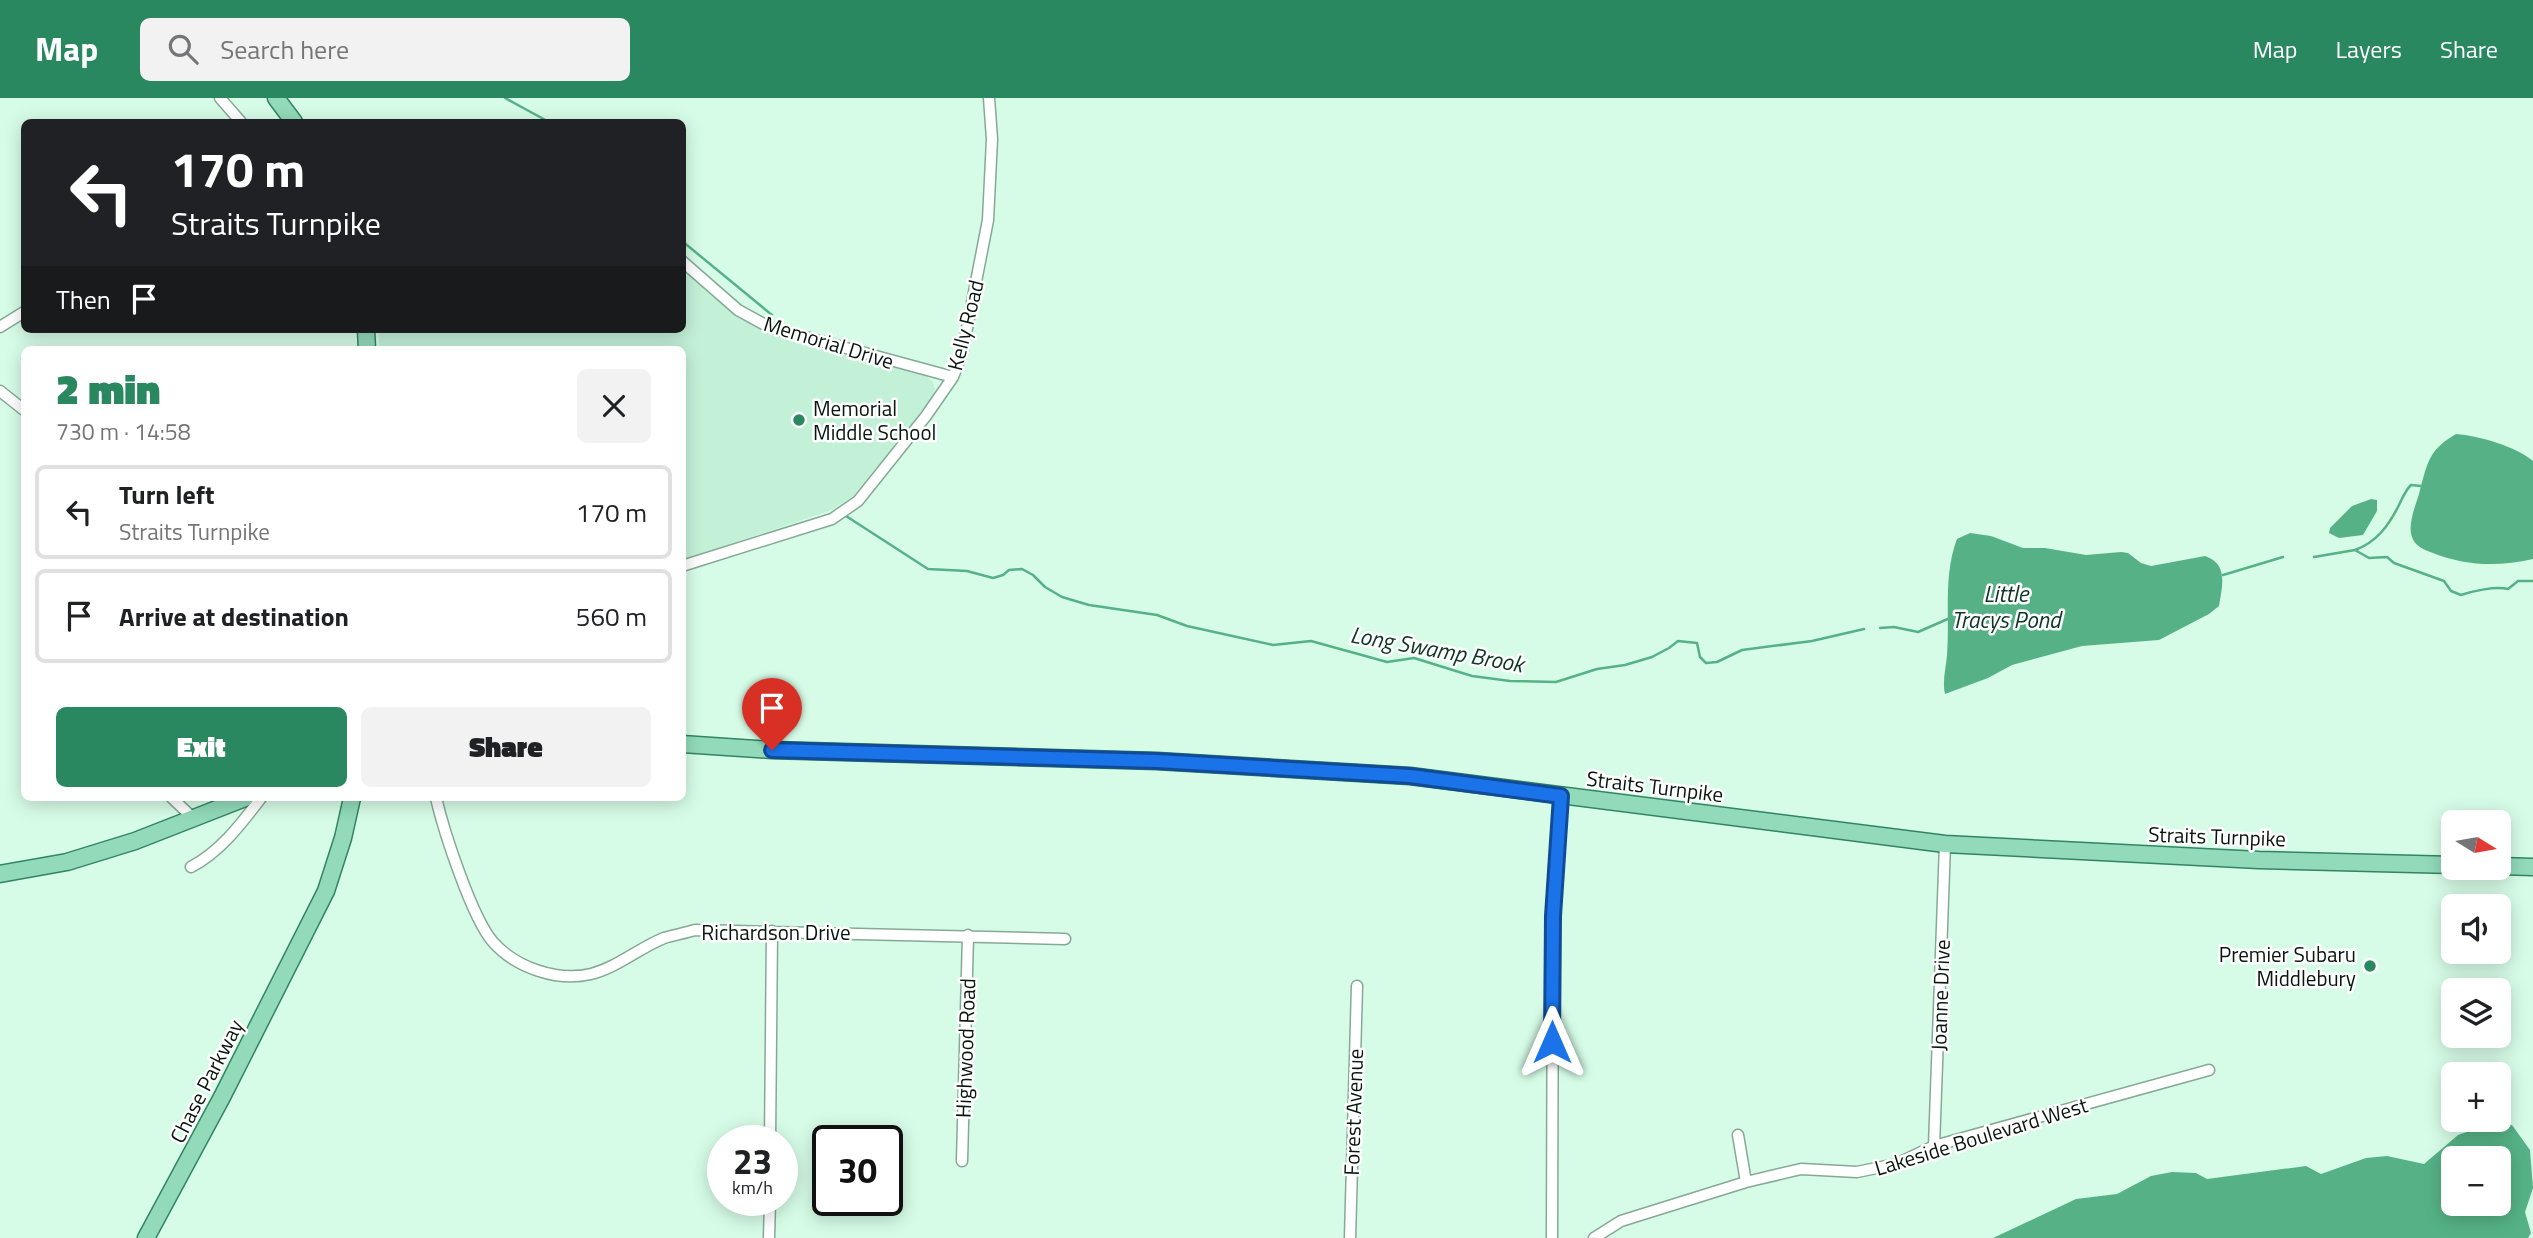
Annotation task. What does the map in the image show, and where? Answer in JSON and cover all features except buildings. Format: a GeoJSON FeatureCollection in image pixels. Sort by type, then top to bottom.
{"type":"FeatureCollection","features":[{"type":"Feature","properties":{"kind":"main road"},"geometry":{"type":"LineString","coordinates":[[276,98],[292,119]]}},
{"type":"Feature","properties":{"kind":"main road","name":"Straits Turnpike"},"geometry":{"type":"LineString","coordinates":[[686,744],[772,750],[1210,764],[1410,776],[1945,844],[2259,860],[2441,865]]}},
{"type":"Feature","properties":{"kind":"main road"},"geometry":{"type":"LineString","coordinates":[[0,874],[67,862],[135,841],[237,801]]}},
{"type":"Feature","properties":{"kind":"main road","name":"Chase Parkway"},"geometry":{"type":"LineString","coordinates":[[146,1238],[222,1097],[326,891],[351,801]]}},
{"type":"Feature","properties":{"kind":"main road"},"geometry":{"type":"LineString","coordinates":[[2511,866],[2533,867]]}},
{"type":"Feature","properties":{"kind":"street"},"geometry":{"type":"LineString","coordinates":[[220,98],[238,119]]}},
{"type":"Feature","properties":{"kind":"street","name":"Kelly Road"},"geometry":{"type":"LineString","coordinates":[[686,565],[832,519],[858,501],[953,377],[962,354],[988,220],[992,139],[989,98]]}},
{"type":"Feature","properties":{"kind":"street","name":"Memorial Drive"},"geometry":{"type":"LineString","coordinates":[[686,264],[738,310],[769,327],[953,377]]}},
{"type":"Feature","properties":{"kind":"street"},"geometry":{"type":"LineString","coordinates":[[0,327],[21,314]]}},
{"type":"Feature","properties":{"kind":"street"},"geometry":{"type":"LineString","coordinates":[[0,391],[21,408]]}},
{"type":"Feature","properties":{"kind":"street"},"geometry":{"type":"LineString","coordinates":[[1552,1238],[1553,916],[1561,796]]}},
{"type":"Feature","properties":{"kind":"street"},"geometry":{"type":"LineString","coordinates":[[175,801],[193,818]]}},
{"type":"Feature","properties":{"kind":"street"},"geometry":{"type":"LineString","coordinates":[[191,867],[223,844],[259,801]]}},
{"type":"Feature","properties":{"kind":"street","name":"Richardson Drive"},"geometry":{"type":"LineString","coordinates":[[437,801],[441,820],[484,930],[502,951],[529,967],[561,976],[578,976],[613,966],[664,938],[695,930],[1065,939]]}},
{"type":"Feature","properties":{"kind":"street","name":"Joanne Drive"},"geometry":{"type":"LineString","coordinates":[[1934,1146],[1945,844]]}},
{"type":"Feature","properties":{"kind":"street"},"geometry":{"type":"LineString","coordinates":[[770,1125],[772,931]]}},
{"type":"Feature","properties":{"kind":"street","name":"Highwood Road"},"geometry":{"type":"LineString","coordinates":[[962,1161],[968,935]]}},
{"type":"Feature","properties":{"kind":"street","name":"Forest Avenue"},"geometry":{"type":"LineString","coordinates":[[1350,1238],[1357,986]]}},
{"type":"Feature","properties":{"kind":"street","name":"Lakeside Boulevard West"},"geometry":{"type":"LineString","coordinates":[[1594,1238],[1621,1221],[1746,1182],[1801,1169],[1857,1171],[1896,1164],[1934,1146],[2209,1070]]}},
{"type":"Feature","properties":{"kind":"street"},"geometry":{"type":"LineString","coordinates":[[1738,1135],[1746,1182]]}},
{"type":"Feature","properties":{"kind":"street"},"geometry":{"type":"LineString","coordinates":[[769,1238],[770,1216]]}},
{"type":"Feature","properties":{"kind":"shaded area","name":"Memorial Middle School"},"geometry":{"type":"Polygon","coordinates":[[[686,270],[707,292],[739,318],[765,331],[926,376],[935,388],[934,395],[906,432],[853,496],[832,510],[686,559],[686,346],[380,346],[378,333],[686,333],[686,270]]]}},
{"type":"Feature","properties":{"kind":"water"},"geometry":{"type":"Polygon","coordinates":[[[2456,434],[2497,443],[2533,461],[2533,559],[2495,564],[2470,563],[2430,552],[2413,540],[2412,519],[2428,464],[2440,445],[2456,434]]]}},
{"type":"Feature","properties":{"kind":"water"},"geometry":{"type":"Polygon","coordinates":[[[2371,499],[2377,500],[2377,511],[2363,535],[2339,538],[2329,533],[2330,528],[2352,506],[2371,499]]]}},
{"type":"Feature","properties":{"kind":"water","name":"Little Tracys Pond"},"geometry":{"type":"Polygon","coordinates":[[[1970,533],[1991,536],[2023,548],[2045,548],[2086,555],[2128,553],[2141,563],[2151,566],[2205,556],[2213,560],[2221,570],[2219,606],[2159,640],[2082,646],[2012,665],[1988,678],[1945,694],[1950,567],[1957,539],[1970,533]]]}},
{"type":"Feature","properties":{"kind":"water"},"geometry":{"type":"Polygon","coordinates":[[[2512,1125],[2530,1150],[2533,1188],[2525,1212],[2531,1233],[2528,1238],[1993,1238],[2076,1199],[2117,1194],[2151,1176],[2172,1172],[2196,1173],[2207,1179],[2306,1166],[2321,1174],[2366,1158],[2387,1156],[2424,1164],[2441,1150],[2441,1216],[2511,1216],[2511,1146],[2445,1146],[2458,1135],[2467,1132],[2511,1132],[2512,1125]]]}},
{"type":"Feature","properties":{"kind":"waterway","name":"Long Swamp Brook"},"geometry":{"type":"LineString","coordinates":[[505,98],[544,119]]}},
{"type":"Feature","properties":{"kind":"waterway","name":"Long Swamp Brook"},"geometry":{"type":"LineString","coordinates":[[686,244],[772,315]]}},
{"type":"Feature","properties":{"kind":"waterway"},"geometry":{"type":"LineString","coordinates":[[2355,550],[2382,532],[2411,485],[2421,486]]}},
{"type":"Feature","properties":{"kind":"waterway","name":"Long Swamp Brook"},"geometry":{"type":"LineString","coordinates":[[846,516],[928,569],[967,571],[993,578],[1009,570],[1022,569],[1062,597],[1089,605],[1157,615],[1187,626],[1273,645],[1311,641],[1387,662],[1414,658],[1472,676],[1510,681],[1556,682],[1597,669],[1652,657],[1678,641],[1697,643],[1700,657],[1706,663],[1717,662],[1742,650],[1812,641],[1864,629]]}},
{"type":"Feature","properties":{"kind":"waterway","name":"Long Swamp Brook"},"geometry":{"type":"LineString","coordinates":[[2314,557],[2355,550],[2369,558],[2387,557],[2394,563],[2444,581],[2451,591],[2461,595],[2491,589],[2508,589],[2518,581],[2533,581]]}},
{"type":"Feature","properties":{"kind":"waterway","name":"Long Swamp Brook"},"geometry":{"type":"LineString","coordinates":[[2223,575],[2283,557]]}},
{"type":"Feature","properties":{"kind":"waterway","name":"Long Swamp Brook"},"geometry":{"type":"LineString","coordinates":[[1880,628],[1894,627],[1918,632],[1950,618]]}},
{"type":"Feature","properties":{"kind":"place","name":"Memorial Middle School"},"geometry":{"type":"Point","coordinates":[799,420]}},
{"type":"Feature","properties":{"kind":"place","name":"Premier Subaru Middlebury"},"geometry":{"type":"Point","coordinates":[2370,966]}},
{"type":"Feature","properties":{"kind":"route"},"geometry":{"type":"LineString","coordinates":[[772,750],[1157,761],[1410,776],[1561,796],[1553,916],[1552,1042]]}}]}
